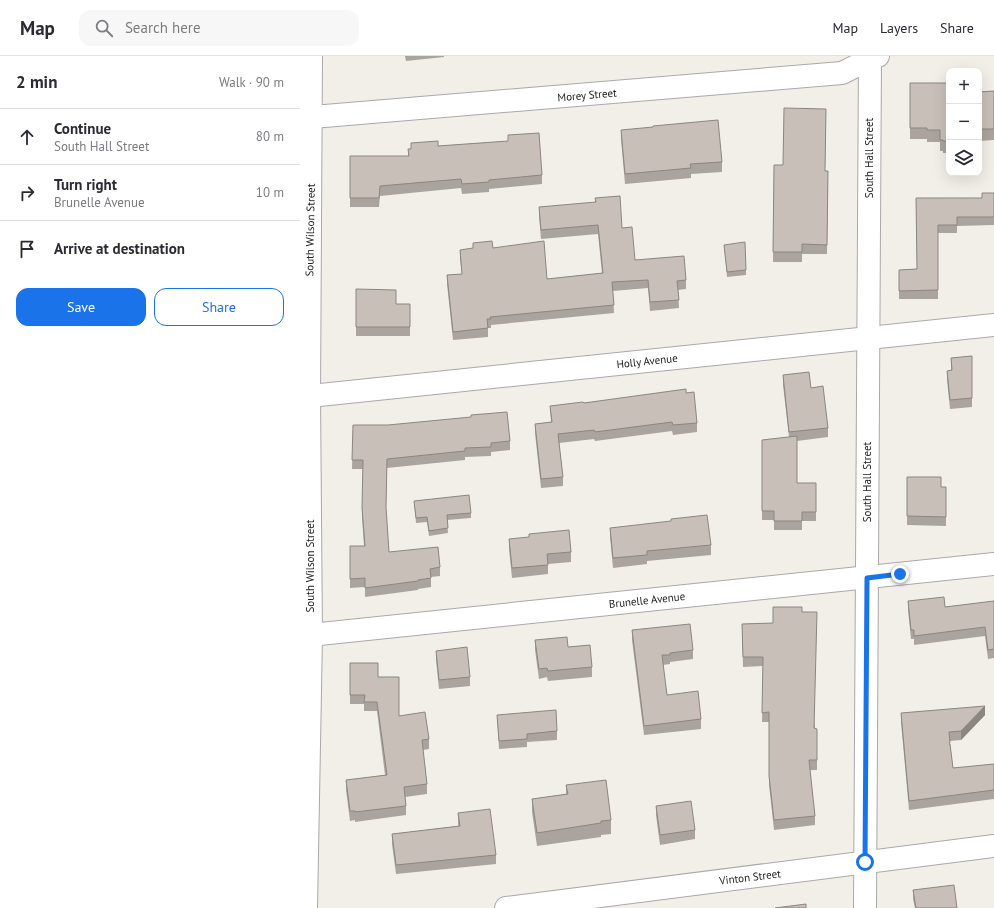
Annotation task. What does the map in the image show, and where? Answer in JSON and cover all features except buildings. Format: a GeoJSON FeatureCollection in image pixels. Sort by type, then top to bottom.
{"type":"FeatureCollection","features":[{"type":"Feature","properties":{"kind":"street","name":"South Wilson Street"},"geometry":{"type":"LineString","coordinates":[[306,908],[304,397],[306,118],[311,56]]}},
{"type":"Feature","properties":{"kind":"street","name":"Morey Street"},"geometry":{"type":"LineString","coordinates":[[306,118],[842,73],[873,57]]}},
{"type":"Feature","properties":{"kind":"street","name":"South Hall Street"},"geometry":{"type":"LineString","coordinates":[[865,908],[868,337],[873,57]]}},
{"type":"Feature","properties":{"kind":"street","name":"Holly Avenue"},"geometry":{"type":"LineString","coordinates":[[304,397],[994,325]]}},
{"type":"Feature","properties":{"kind":"street","name":"Brunelle Avenue"},"geometry":{"type":"LineString","coordinates":[[305,636],[994,564]]}},
{"type":"Feature","properties":{"kind":"street","name":"Vinton Street"},"geometry":{"type":"LineString","coordinates":[[506,908],[994,846]]}},
{"type":"Feature","properties":{"kind":"route"},"geometry":{"type":"LineString","coordinates":[[865,862],[867,578],[900,574]]}}]}
